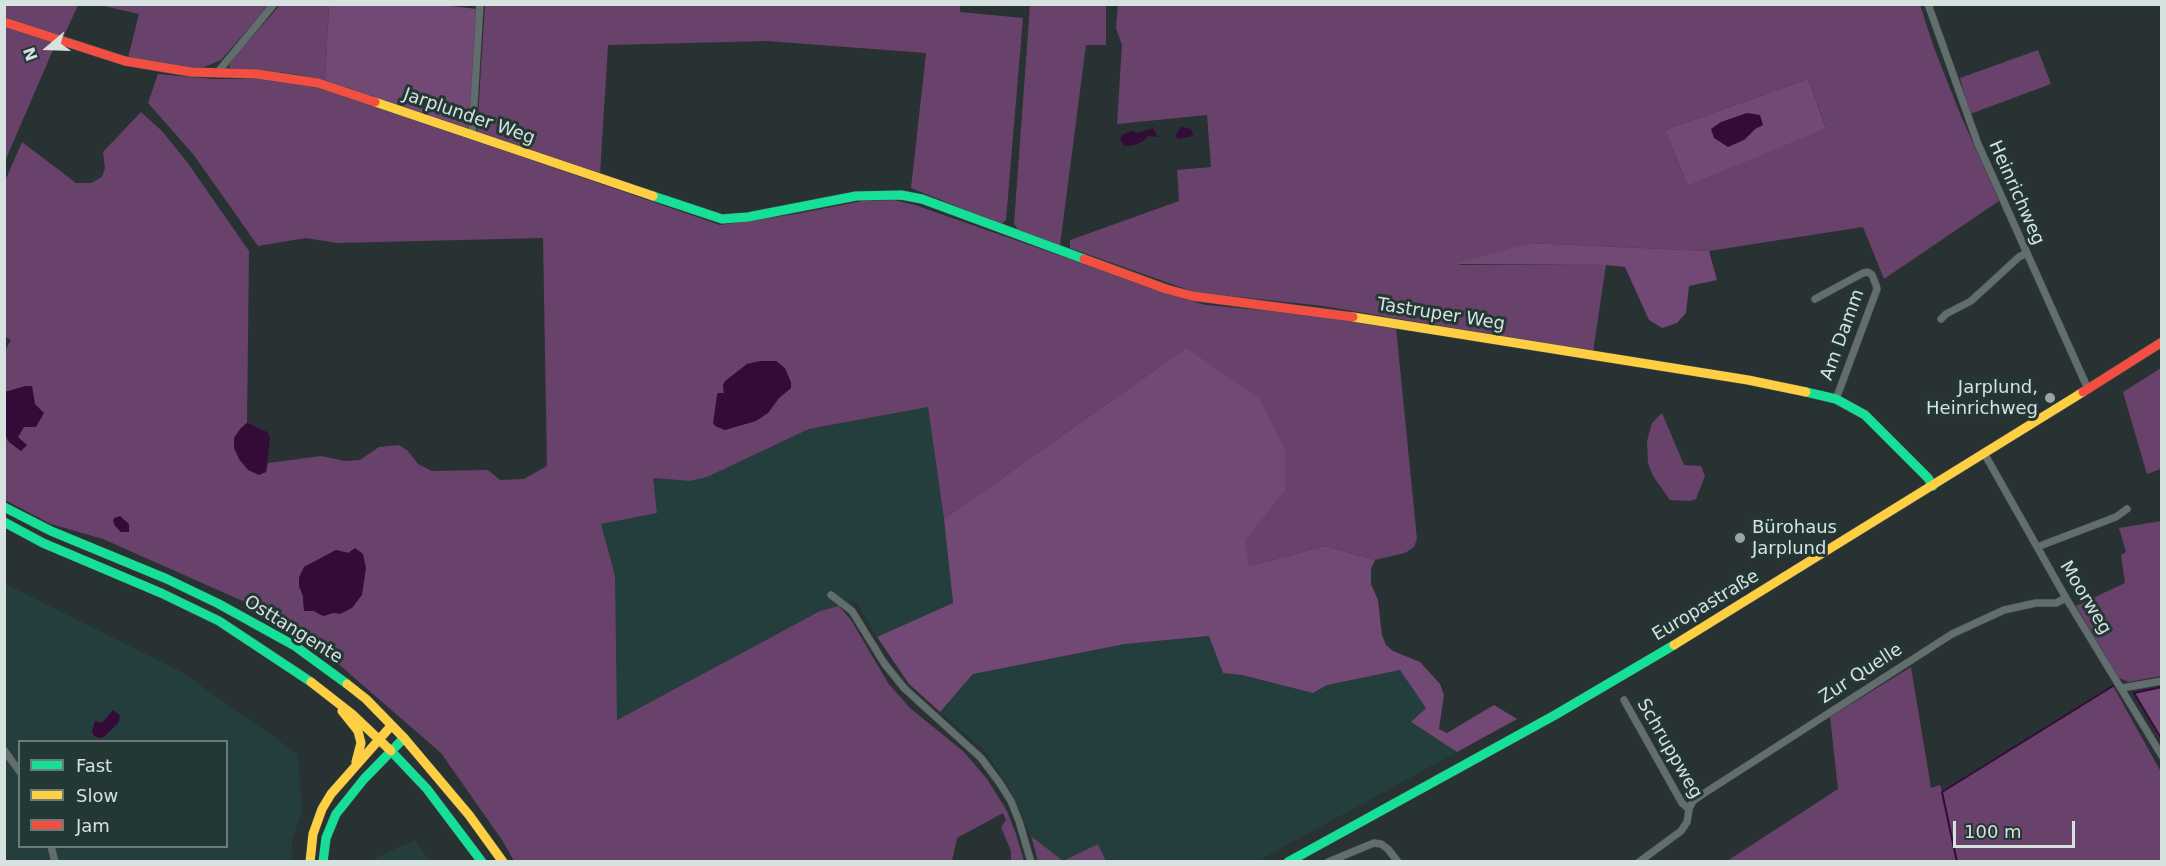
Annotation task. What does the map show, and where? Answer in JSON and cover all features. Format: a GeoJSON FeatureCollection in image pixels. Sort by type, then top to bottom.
{"type":"FeatureCollection","features":[{"type":"Feature","properties":{"kind":"main road","name":"Jarplunder Weg"},"geometry":{"type":"LineString","coordinates":[[4,22],[80,48],[125,61],[166,69],[257,74],[318,83],[722,219],[748,217],[856,196],[901,195],[922,199]]}},
{"type":"Feature","properties":{"kind":"main road","name":"Tastruper Weg"},"geometry":{"type":"LineString","coordinates":[[922,199],[1166,289],[1192,296],[1324,312],[1748,380],[1836,399],[1865,415],[1928,478],[1933,486]]}},
{"type":"Feature","properties":{"kind":"main road","name":"Europastraße"},"geometry":{"type":"LineString","coordinates":[[1288,861],[1555,715],[1933,486],[2162,342]]}},
{"type":"Feature","properties":{"kind":"main road","name":"Osttangente"},"geometry":{"type":"LineString","coordinates":[[4,507],[51,531],[167,579],[251,621],[323,665],[366,699],[404,738],[438,777],[502,861]]}},
{"type":"Feature","properties":{"kind":"main road","name":"Osttangente"},"geometry":{"type":"LineString","coordinates":[[4,522],[43,543],[161,593],[219,621],[275,656],[321,690],[392,750],[428,789],[482,861]]}},
{"type":"Feature","properties":{"kind":"main road"},"geometry":{"type":"LineString","coordinates":[[321,690],[349,718],[358,731],[361,742],[360,754],[353,768]]}},
{"type":"Feature","properties":{"kind":"main road"},"geometry":{"type":"LineString","coordinates":[[310,861],[314,834],[322,809],[353,768],[391,726]]}},
{"type":"Feature","properties":{"kind":"main road"},"geometry":{"type":"LineString","coordinates":[[323,861],[326,838],[336,814],[364,779],[404,738]]}},
{"type":"Feature","properties":{"kind":"street"},"geometry":{"type":"LineString","coordinates":[[217,73],[274,4]]}},
{"type":"Feature","properties":{"kind":"street"},"geometry":{"type":"LineString","coordinates":[[472,136],[480,4]]}},
{"type":"Feature","properties":{"kind":"street","name":"Heinrichweg"},"geometry":{"type":"LineString","coordinates":[[1928,4],[1978,144],[2088,389]]}},
{"type":"Feature","properties":{"kind":"street"},"geometry":{"type":"LineString","coordinates":[[1941,319],[1971,301],[2019,257],[2027,253]]}},
{"type":"Feature","properties":{"kind":"street","name":"Am Damm"},"geometry":{"type":"LineString","coordinates":[[1815,299],[1863,273],[1868,272],[1872,275],[1876,285],[1836,399]]}},
{"type":"Feature","properties":{"kind":"street","name":"Moorweg"},"geometry":{"type":"LineString","coordinates":[[1984,453],[2066,598],[2162,756]]}},
{"type":"Feature","properties":{"kind":"street"},"geometry":{"type":"LineString","coordinates":[[2037,547],[2116,517],[2127,509]]}},
{"type":"Feature","properties":{"kind":"street"},"geometry":{"type":"LineString","coordinates":[[831,595],[852,611],[884,663],[904,688],[981,758],[999,782],[1019,821],[1031,861]]}},
{"type":"Feature","properties":{"kind":"street","name":"Zur Quelle"},"geometry":{"type":"LineString","coordinates":[[1689,809],[1693,801],[1702,794],[1952,634],[2004,610],[2036,603],[2056,603],[2066,598]]}},
{"type":"Feature","properties":{"kind":"street"},"geometry":{"type":"LineString","coordinates":[[2122,688],[2162,681]]}},
{"type":"Feature","properties":{"kind":"street","name":"Schruppweg"},"geometry":{"type":"LineString","coordinates":[[1624,700],[1682,803],[1689,809],[1687,822],[1682,831],[1640,861]]}},
{"type":"Feature","properties":{"kind":"street"},"geometry":{"type":"LineString","coordinates":[[4,750],[18,769]]}},
{"type":"Feature","properties":{"kind":"street"},"geometry":{"type":"LineString","coordinates":[[1328,861],[1374,843],[1381,844],[1388,849],[1398,861]]}},
{"type":"Feature","properties":{"kind":"shaded area"},"geometry":{"type":"Polygon","coordinates":[[[434,4],[477,9],[469,130],[325,81],[329,5],[434,4]]]}},
{"type":"Feature","properties":{"kind":"shaded area"},"geometry":{"type":"Polygon","coordinates":[[[960,4],[960,12],[1023,18],[1006,220],[1001,224],[911,188],[926,53],[767,41],[608,45],[600,174],[477,133],[485,5],[960,4]]]}},
{"type":"Feature","properties":{"kind":"shaded area"},"geometry":{"type":"Polygon","coordinates":[[[5,5],[78,5],[63,38],[5,17],[5,5]]]}},
{"type":"Feature","properties":{"kind":"shaded area"},"geometry":{"type":"Polygon","coordinates":[[[100,5],[269,5],[221,60],[199,69],[128,58],[139,14],[100,5]]]}},
{"type":"Feature","properties":{"kind":"shaded area"},"geometry":{"type":"Polygon","coordinates":[[[280,5],[329,5],[325,81],[262,70],[231,70],[230,62],[280,5]]]}},
{"type":"Feature","properties":{"kind":"shaded area"},"geometry":{"type":"Polygon","coordinates":[[[1030,5],[1106,5],[1106,45],[1086,45],[1060,245],[1056,246],[1020,232],[1014,224],[1030,5]]]}},
{"type":"Feature","properties":{"kind":"shaded area"},"geometry":{"type":"Polygon","coordinates":[[[1118,5],[1920,5],[1961,116],[1999,201],[1884,279],[1863,227],[1709,251],[1529,243],[1458,265],[1606,265],[1593,352],[1323,306],[1194,292],[1070,248],[1070,240],[1179,201],[1177,170],[1211,167],[1207,115],[1117,124],[1122,45],[1116,28],[1118,5]],[[1808,79],[1665,130],[1688,186],[1826,127],[1808,79]]]}},
{"type":"Feature","properties":{"kind":"shaded area"},"geometry":{"type":"Polygon","coordinates":[[[5,25],[56,43],[5,161],[5,25]]]}},
{"type":"Feature","properties":{"kind":"shaded area"},"geometry":{"type":"Polygon","coordinates":[[[2038,50],[2051,84],[1970,114],[1960,78],[2038,50]]]}},
{"type":"Feature","properties":{"kind":"shaded area"},"geometry":{"type":"Polygon","coordinates":[[[158,74],[214,79],[291,81],[331,91],[720,225],[796,214],[862,201],[894,200],[915,205],[1206,305],[1325,316],[1396,328],[1417,539],[1414,547],[1405,553],[1375,560],[1325,546],[1249,566],[1244,540],[1285,491],[1186,348],[944,519],[928,407],[809,429],[707,477],[690,481],[653,478],[657,513],[601,524],[615,576],[617,720],[820,611],[839,606],[851,620],[888,683],[910,708],[964,752],[987,779],[1007,811],[1024,861],[1011,861],[1011,851],[1001,827],[1006,820],[1003,813],[957,838],[952,861],[514,861],[502,840],[441,753],[290,622],[103,539],[51,524],[5,500],[4,434],[9,442],[18,437],[35,404],[26,386],[5,392],[5,351],[11,340],[4,336],[5,181],[22,142],[76,183],[91,183],[102,177],[105,168],[103,152],[141,112],[162,131],[187,162],[249,251],[247,423],[240,429],[266,472],[268,463],[321,456],[345,461],[360,460],[379,447],[399,445],[407,450],[418,464],[432,471],[488,470],[500,480],[524,479],[547,466],[543,238],[337,243],[306,238],[258,246],[193,154],[148,103],[158,74]],[[776,361],[747,364],[723,385],[724,393],[718,393],[717,401],[768,413],[790,388],[776,361]],[[336,550],[304,567],[299,578],[299,586],[303,596],[304,611],[314,611],[323,616],[334,612],[348,553],[336,550]]]}},
{"type":"Feature","properties":{"kind":"shaded area"},"geometry":{"type":"Polygon","coordinates":[[[1808,79],[1826,128],[1688,186],[1665,130],[1808,79]],[[1711,129],[1744,140],[1755,129],[1711,129]]]}},
{"type":"Feature","properties":{"kind":"shaded area"},"geometry":{"type":"Polygon","coordinates":[[[1747,113],[1760,115],[1763,125],[1755,129],[1744,140],[1728,147],[1714,138],[1711,129],[1721,122],[1747,113]]]}},
{"type":"Feature","properties":{"kind":"shaded area"},"geometry":{"type":"Polygon","coordinates":[[[1181,127],[1191,129],[1193,136],[1177,139],[1176,134],[1181,127]]]}},
{"type":"Feature","properties":{"kind":"shaded area"},"geometry":{"type":"Polygon","coordinates":[[[1153,128],[1158,137],[1148,136],[1142,142],[1124,146],[1120,139],[1122,135],[1132,131],[1138,133],[1153,128]]]}},
{"type":"Feature","properties":{"kind":"shaded area"},"geometry":{"type":"Polygon","coordinates":[[[1529,243],[1709,251],[1717,280],[1689,286],[1686,313],[1677,323],[1662,328],[1649,320],[1625,267],[1455,264],[1529,243]]]}},
{"type":"Feature","properties":{"kind":"shaded area"},"geometry":{"type":"Polygon","coordinates":[[[1186,348],[1259,398],[1285,450],[1285,491],[1245,540],[1249,566],[1325,546],[1375,560],[1371,569],[1371,584],[1378,600],[1382,635],[1386,645],[1393,651],[1420,662],[1440,684],[1444,695],[1439,729],[1447,733],[1494,705],[1517,719],[1457,752],[1411,722],[1426,708],[1400,670],[1327,685],[1313,693],[1242,675],[1223,673],[1209,636],[1125,644],[973,674],[940,712],[909,684],[877,637],[953,603],[944,519],[1186,348]]]}},
{"type":"Feature","properties":{"kind":"shaded area"},"geometry":{"type":"Polygon","coordinates":[[[776,361],[785,368],[791,388],[779,398],[768,413],[756,421],[725,430],[715,426],[713,423],[717,395],[724,393],[725,381],[747,364],[776,361]]]}},
{"type":"Feature","properties":{"kind":"shaded area"},"geometry":{"type":"Polygon","coordinates":[[[2161,368],[2161,469],[2147,474],[2123,392],[2161,368]]]}},
{"type":"Feature","properties":{"kind":"shaded area"},"geometry":{"type":"Polygon","coordinates":[[[32,386],[35,404],[44,413],[36,427],[24,427],[18,437],[27,445],[21,451],[9,442],[5,434],[5,392],[32,386]]]}},
{"type":"Feature","properties":{"kind":"shaded area"},"geometry":{"type":"Polygon","coordinates":[[[928,407],[953,603],[877,637],[856,602],[820,611],[617,720],[601,524],[657,513],[653,478],[690,481],[707,477],[809,429],[928,407]]]}},
{"type":"Feature","properties":{"kind":"shaded area"},"geometry":{"type":"Polygon","coordinates":[[[1662,413],[1684,465],[1701,466],[1705,476],[1696,499],[1670,500],[1653,476],[1648,463],[1647,441],[1652,423],[1662,413]]]}},
{"type":"Feature","properties":{"kind":"shaded area"},"geometry":{"type":"Polygon","coordinates":[[[247,423],[267,432],[270,438],[266,472],[259,475],[248,470],[234,448],[234,438],[247,423]]]}},
{"type":"Feature","properties":{"kind":"shaded area"},"geometry":{"type":"Polygon","coordinates":[[[120,516],[129,524],[129,532],[121,532],[115,526],[114,518],[120,516]]]}},
{"type":"Feature","properties":{"kind":"shaded area"},"geometry":{"type":"Polygon","coordinates":[[[2161,521],[2161,676],[2129,682],[2119,678],[2076,606],[2125,583],[2121,555],[2126,552],[2119,528],[2161,521]]]}},
{"type":"Feature","properties":{"kind":"shaded area"},"geometry":{"type":"Polygon","coordinates":[[[355,548],[363,554],[366,568],[362,595],[352,608],[340,614],[323,616],[314,611],[304,611],[299,578],[304,567],[336,550],[348,553],[355,548]]]}},
{"type":"Feature","properties":{"kind":"shaded area"},"geometry":{"type":"Polygon","coordinates":[[[4,583],[180,671],[298,754],[302,813],[292,840],[293,861],[5,861],[4,583]]]}},
{"type":"Feature","properties":{"kind":"shaded area"},"geometry":{"type":"Polygon","coordinates":[[[1210,636],[1223,673],[1327,685],[1400,670],[1426,708],[1411,722],[1457,752],[1258,861],[1106,861],[1098,844],[1063,861],[1031,836],[1014,797],[984,750],[940,712],[973,674],[1125,644],[1210,636]]]}},
{"type":"Feature","properties":{"kind":"shaded area"},"geometry":{"type":"Polygon","coordinates":[[[1911,667],[1931,788],[1940,785],[1942,791],[2113,686],[2161,772],[2161,861],[1727,861],[1838,789],[1830,717],[1911,667]]]}},
{"type":"Feature","properties":{"kind":"shaded area"},"geometry":{"type":"Polygon","coordinates":[[[2162,687],[2161,741],[2134,693],[2162,687]]]}},
{"type":"Feature","properties":{"kind":"shaded area"},"geometry":{"type":"Polygon","coordinates":[[[113,710],[120,715],[119,722],[104,737],[94,736],[92,731],[95,721],[102,723],[113,710]]]}},
{"type":"Feature","properties":{"kind":"shaded area"},"geometry":{"type":"Polygon","coordinates":[[[1031,836],[1063,861],[1038,861],[1031,836]]]}},
{"type":"Feature","properties":{"kind":"shaded area"},"geometry":{"type":"Polygon","coordinates":[[[415,840],[430,861],[370,861],[415,840]]]}},
{"type":"Feature","properties":{"kind":"shaded area"},"geometry":{"type":"Polygon","coordinates":[[[1098,844],[1106,861],[1063,861],[1098,844]]]}},
{"type":"Feature","properties":{"kind":"waterway"},"geometry":{"type":"LineString","coordinates":[[1957,862],[1942,792],[2113,686]]}},
{"type":"Feature","properties":{"kind":"waterway"},"geometry":{"type":"LineString","coordinates":[[2162,687],[2134,693],[2162,740]]}},
{"type":"Feature","properties":{"kind":"traffic: fast"},"geometry":{"type":"LineString","coordinates":[[653,196],[722,219],[748,217],[856,196],[901,195],[922,199],[1084,259]]}},
{"type":"Feature","properties":{"kind":"traffic: fast"},"geometry":{"type":"LineString","coordinates":[[1806,392],[1836,399],[1865,415],[1928,478],[1933,486]]}},
{"type":"Feature","properties":{"kind":"traffic: fast"},"geometry":{"type":"LineString","coordinates":[[4,507],[51,531],[167,579],[219,604],[295,646],[347,684]]}},
{"type":"Feature","properties":{"kind":"traffic: fast"},"geometry":{"type":"LineString","coordinates":[[4,522],[43,543],[161,593],[219,621],[311,682]]}},
{"type":"Feature","properties":{"kind":"traffic: fast"},"geometry":{"type":"LineString","coordinates":[[1288,862],[1555,715],[1674,645]]}},
{"type":"Feature","properties":{"kind":"traffic: fast"},"geometry":{"type":"LineString","coordinates":[[323,862],[326,838],[336,814],[364,779],[404,738]]}},
{"type":"Feature","properties":{"kind":"traffic: fast"},"geometry":{"type":"LineString","coordinates":[[391,751],[427,789],[482,862]]}},
{"type":"Feature","properties":{"kind":"traffic: slow"},"geometry":{"type":"LineString","coordinates":[[375,102],[653,196]]}},
{"type":"Feature","properties":{"kind":"traffic: slow"},"geometry":{"type":"LineString","coordinates":[[1353,317],[1748,380],[1806,392]]}},
{"type":"Feature","properties":{"kind":"traffic: slow"},"geometry":{"type":"LineString","coordinates":[[1674,645],[2083,392]]}},
{"type":"Feature","properties":{"kind":"traffic: slow"},"geometry":{"type":"LineString","coordinates":[[311,682],[352,714],[391,751]]}},
{"type":"Feature","properties":{"kind":"traffic: slow"},"geometry":{"type":"LineString","coordinates":[[347,684],[366,699],[404,738]]}},
{"type":"Feature","properties":{"kind":"traffic: slow"},"geometry":{"type":"LineString","coordinates":[[342,711],[358,731],[361,743],[356,762]]}},
{"type":"Feature","properties":{"kind":"traffic: slow"},"geometry":{"type":"LineString","coordinates":[[310,862],[313,834],[322,809],[331,794],[391,726]]}},
{"type":"Feature","properties":{"kind":"traffic: slow"},"geometry":{"type":"LineString","coordinates":[[404,738],[469,815],[503,862]]}},
{"type":"Feature","properties":{"kind":"traffic: jam"},"geometry":{"type":"LineString","coordinates":[[4,22],[125,61],[191,72],[257,74],[318,83],[375,102]]}},
{"type":"Feature","properties":{"kind":"traffic: jam"},"geometry":{"type":"LineString","coordinates":[[1084,259],[1166,289],[1192,296],[1353,317]]}},
{"type":"Feature","properties":{"kind":"traffic: jam"},"geometry":{"type":"LineString","coordinates":[[2083,392],[2162,342]]}},
{"type":"Feature","properties":{"kind":"place","name":"Jarplund, Heinrichweg"},"geometry":{"type":"Point","coordinates":[2050,398]}},
{"type":"Feature","properties":{"kind":"place","name":"Bürohaus Jarplund"},"geometry":{"type":"Point","coordinates":[1740,538]}}]}
